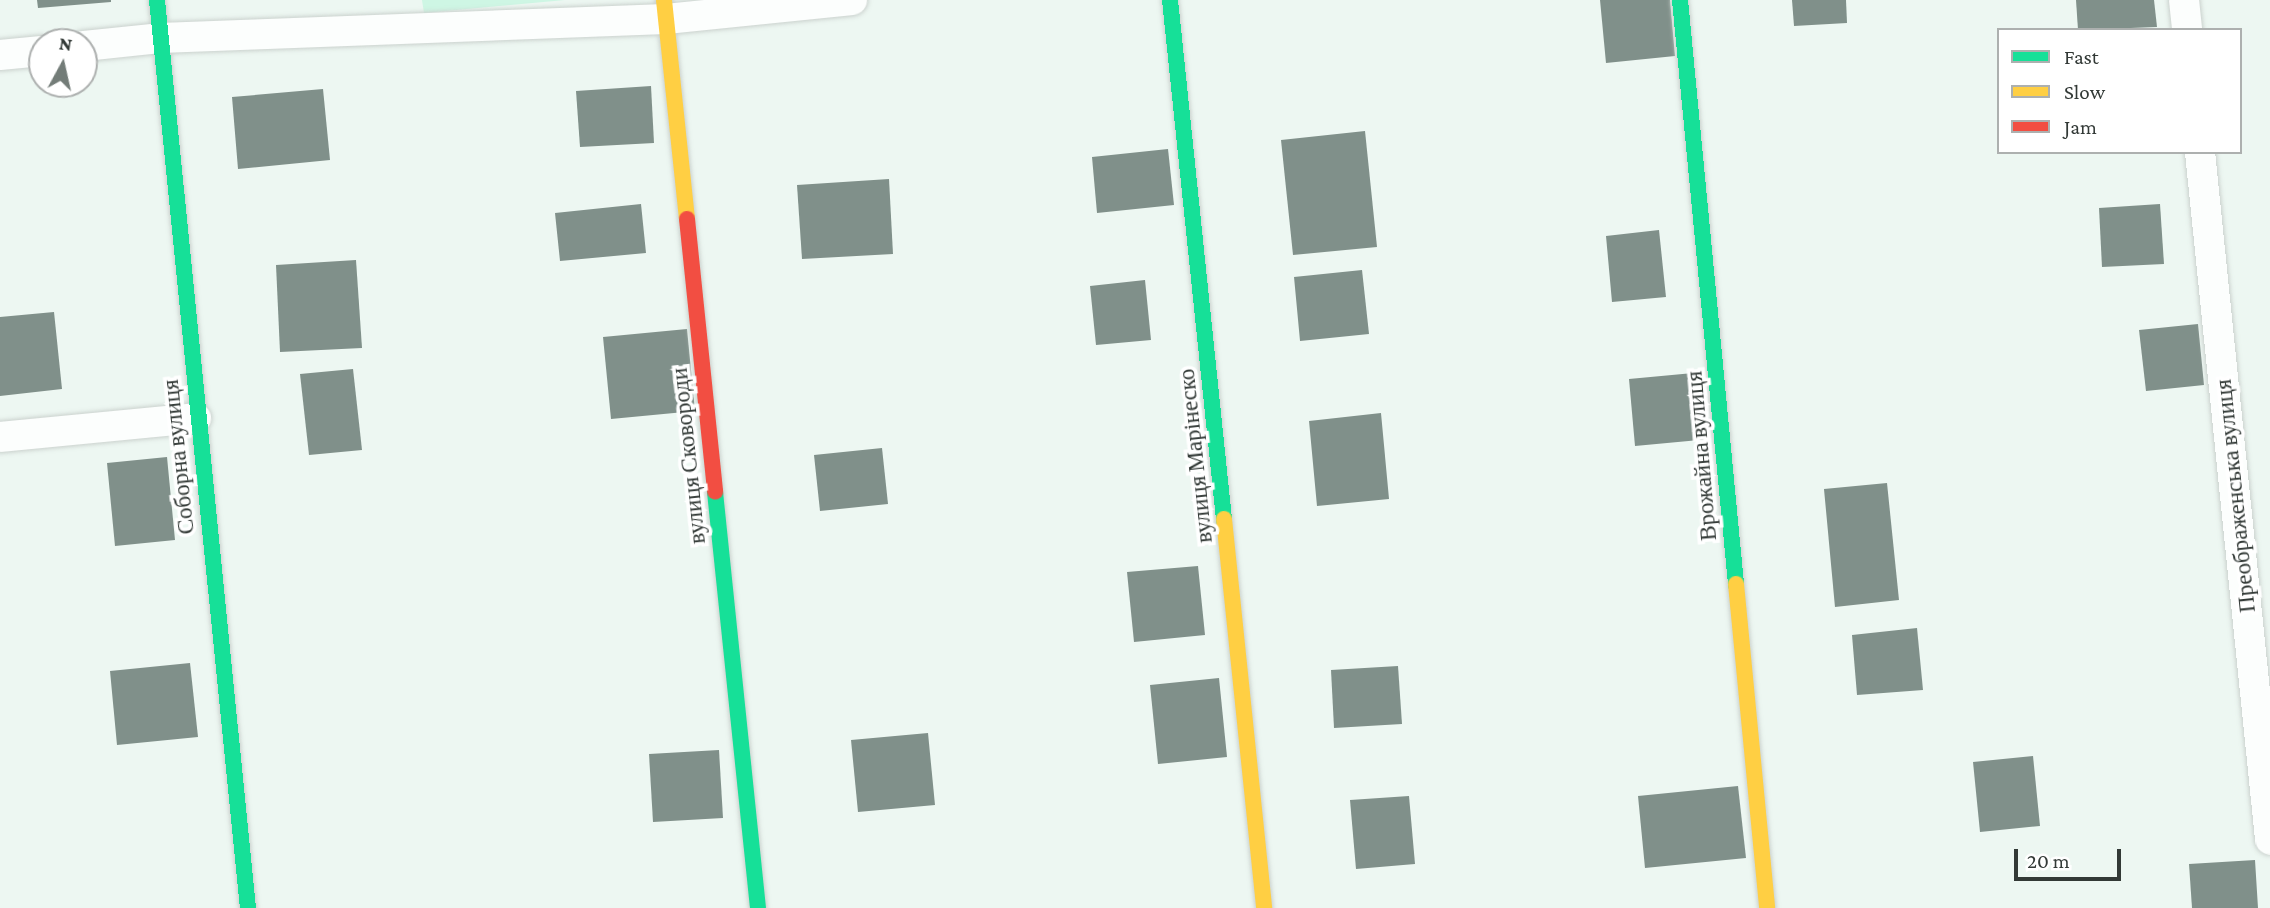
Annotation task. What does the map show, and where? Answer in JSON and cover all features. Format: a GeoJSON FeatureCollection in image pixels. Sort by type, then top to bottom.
{"type":"FeatureCollection","features":[{"type":"Feature","properties":{"kind":"street","name":"Соборна вулиця"},"geometry":{"type":"LineString","coordinates":[[157,0],[196,418],[248,908]]}},
{"type":"Feature","properties":{"kind":"street"},"geometry":{"type":"LineString","coordinates":[[98,45],[160,38],[852,0]]}},
{"type":"Feature","properties":{"kind":"street","name":"вулиця Марінеско"},"geometry":{"type":"LineString","coordinates":[[1170,0],[1264,908]]}},
{"type":"Feature","properties":{"kind":"street","name":"Врожайна вулиця"},"geometry":{"type":"LineString","coordinates":[[1680,0],[1767,908]]}},
{"type":"Feature","properties":{"kind":"street"},"geometry":{"type":"LineString","coordinates":[[2184,0],[2187,28]]}},
{"type":"Feature","properties":{"kind":"street","name":"вулиця Сковороди"},"geometry":{"type":"LineString","coordinates":[[665,9],[758,908]]}},
{"type":"Feature","properties":{"kind":"street"},"geometry":{"type":"LineString","coordinates":[[0,55],[28,52]]}},
{"type":"Feature","properties":{"kind":"street","name":"Преображенська вулиця"},"geometry":{"type":"LineString","coordinates":[[2200,154],[2270,839]]}},
{"type":"Feature","properties":{"kind":"street"},"geometry":{"type":"LineString","coordinates":[[0,437],[196,418]]}},
{"type":"Feature","properties":{"kind":"green space"},"geometry":{"type":"Polygon","coordinates":[[[422,0],[565,0],[424,13],[422,0]]]}},
{"type":"Feature","properties":{"kind":"building"},"geometry":{"type":"Polygon","coordinates":[[[37,0],[111,0],[111,2],[38,8],[37,0]]]}},
{"type":"Feature","properties":{"kind":"building"},"geometry":{"type":"Polygon","coordinates":[[[1600,0],[1670,0],[1675,56],[1606,63],[1600,0]]]}},
{"type":"Feature","properties":{"kind":"building"},"geometry":{"type":"Polygon","coordinates":[[[1792,0],[1846,0],[1847,23],[1794,26],[1792,0]]]}},
{"type":"Feature","properties":{"kind":"building"},"geometry":{"type":"Polygon","coordinates":[[[2076,0],[2154,0],[2157,27],[2078,28],[2076,0]]]}},
{"type":"Feature","properties":{"kind":"building"},"geometry":{"type":"Polygon","coordinates":[[[651,86],[654,143],[580,147],[576,91],[651,86]]]}},
{"type":"Feature","properties":{"kind":"building"},"geometry":{"type":"Polygon","coordinates":[[[323,89],[330,160],[238,169],[232,97],[323,89]]]}},
{"type":"Feature","properties":{"kind":"building"},"geometry":{"type":"Polygon","coordinates":[[[1365,131],[1377,247],[1293,255],[1281,140],[1365,131]]]}},
{"type":"Feature","properties":{"kind":"building"},"geometry":{"type":"Polygon","coordinates":[[[1168,149],[1174,205],[1097,213],[1092,157],[1168,149]]]}},
{"type":"Feature","properties":{"kind":"building"},"geometry":{"type":"Polygon","coordinates":[[[889,179],[893,254],[802,259],[797,185],[889,179]]]}},
{"type":"Feature","properties":{"kind":"building"},"geometry":{"type":"Polygon","coordinates":[[[641,204],[646,253],[560,261],[555,213],[641,204]]]}},
{"type":"Feature","properties":{"kind":"building"},"geometry":{"type":"Polygon","coordinates":[[[2160,204],[2164,264],[2102,267],[2099,208],[2160,204]]]}},
{"type":"Feature","properties":{"kind":"building"},"geometry":{"type":"Polygon","coordinates":[[[1659,230],[1666,297],[1612,302],[1606,236],[1659,230]]]}},
{"type":"Feature","properties":{"kind":"building"},"geometry":{"type":"Polygon","coordinates":[[[356,260],[362,348],[280,352],[276,265],[356,260]]]}},
{"type":"Feature","properties":{"kind":"building"},"geometry":{"type":"Polygon","coordinates":[[[1362,270],[1369,334],[1300,341],[1294,277],[1362,270]]]}},
{"type":"Feature","properties":{"kind":"building"},"geometry":{"type":"Polygon","coordinates":[[[1145,280],[1151,340],[1096,345],[1090,286],[1145,280]]]}},
{"type":"Feature","properties":{"kind":"building"},"geometry":{"type":"Polygon","coordinates":[[[54,312],[62,389],[0,396],[0,317],[54,312]]]}},
{"type":"Feature","properties":{"kind":"building"},"geometry":{"type":"Polygon","coordinates":[[[2198,324],[2204,385],[2146,391],[2139,330],[2198,324]]]}},
{"type":"Feature","properties":{"kind":"building"},"geometry":{"type":"Polygon","coordinates":[[[687,329],[695,411],[611,419],[603,337],[687,329]]]}},
{"type":"Feature","properties":{"kind":"building"},"geometry":{"type":"Polygon","coordinates":[[[353,369],[362,450],[309,455],[300,374],[353,369]]]}},
{"type":"Feature","properties":{"kind":"building"},"geometry":{"type":"Polygon","coordinates":[[[1704,372],[1710,439],[1635,446],[1629,379],[1704,372]]]}},
{"type":"Feature","properties":{"kind":"building"},"geometry":{"type":"Polygon","coordinates":[[[1381,413],[1389,499],[1317,506],[1309,421],[1381,413]]]}},
{"type":"Feature","properties":{"kind":"building"},"geometry":{"type":"Polygon","coordinates":[[[882,448],[888,504],[820,511],[814,455],[882,448]]]}},
{"type":"Feature","properties":{"kind":"building"},"geometry":{"type":"Polygon","coordinates":[[[167,457],[175,540],[115,546],[107,463],[167,457]]]}},
{"type":"Feature","properties":{"kind":"building"},"geometry":{"type":"Polygon","coordinates":[[[1887,483],[1899,600],[1835,607],[1824,489],[1887,483]]]}},
{"type":"Feature","properties":{"kind":"building"},"geometry":{"type":"Polygon","coordinates":[[[1198,566],[1205,635],[1134,642],[1127,572],[1198,566]]]}},
{"type":"Feature","properties":{"kind":"building"},"geometry":{"type":"Polygon","coordinates":[[[1917,628],[1923,690],[1857,695],[1852,635],[1917,628]]]}},
{"type":"Feature","properties":{"kind":"building"},"geometry":{"type":"Polygon","coordinates":[[[190,663],[198,737],[117,745],[110,671],[190,663]]]}},
{"type":"Feature","properties":{"kind":"building"},"geometry":{"type":"Polygon","coordinates":[[[1398,666],[1402,724],[1334,728],[1331,670],[1398,666]]]}},
{"type":"Feature","properties":{"kind":"building"},"geometry":{"type":"Polygon","coordinates":[[[1219,678],[1227,757],[1158,764],[1150,685],[1219,678]]]}},
{"type":"Feature","properties":{"kind":"building"},"geometry":{"type":"Polygon","coordinates":[[[928,733],[935,805],[858,812],[851,740],[928,733]]]}},
{"type":"Feature","properties":{"kind":"building"},"geometry":{"type":"Polygon","coordinates":[[[719,750],[723,818],[653,822],[649,754],[719,750]]]}},
{"type":"Feature","properties":{"kind":"building"},"geometry":{"type":"Polygon","coordinates":[[[2033,756],[2040,826],[1980,832],[1973,762],[2033,756]]]}},
{"type":"Feature","properties":{"kind":"building"},"geometry":{"type":"Polygon","coordinates":[[[1738,786],[1746,858],[1645,868],[1638,796],[1738,786]]]}},
{"type":"Feature","properties":{"kind":"building"},"geometry":{"type":"Polygon","coordinates":[[[1409,796],[1415,864],[1356,869],[1350,800],[1409,796]]]}},
{"type":"Feature","properties":{"kind":"building"},"geometry":{"type":"Polygon","coordinates":[[[2255,860],[2258,908],[2192,908],[2189,864],[2255,860]]]}},
{"type":"Feature","properties":{"kind":"traffic: fast"},"geometry":{"type":"LineString","coordinates":[[157,0],[248,908]]}},
{"type":"Feature","properties":{"kind":"traffic: fast"},"geometry":{"type":"LineString","coordinates":[[1170,0],[1224,519]]}},
{"type":"Feature","properties":{"kind":"traffic: fast"},"geometry":{"type":"LineString","coordinates":[[1680,0],[1736,584]]}},
{"type":"Feature","properties":{"kind":"traffic: fast"},"geometry":{"type":"LineString","coordinates":[[715,492],[758,908]]}},
{"type":"Feature","properties":{"kind":"traffic: slow"},"geometry":{"type":"LineString","coordinates":[[664,0],[687,219]]}},
{"type":"Feature","properties":{"kind":"traffic: slow"},"geometry":{"type":"LineString","coordinates":[[1224,519],[1264,908]]}},
{"type":"Feature","properties":{"kind":"traffic: slow"},"geometry":{"type":"LineString","coordinates":[[1736,584],[1767,908]]}},
{"type":"Feature","properties":{"kind":"traffic: jam"},"geometry":{"type":"LineString","coordinates":[[687,219],[715,492]]}}]}
